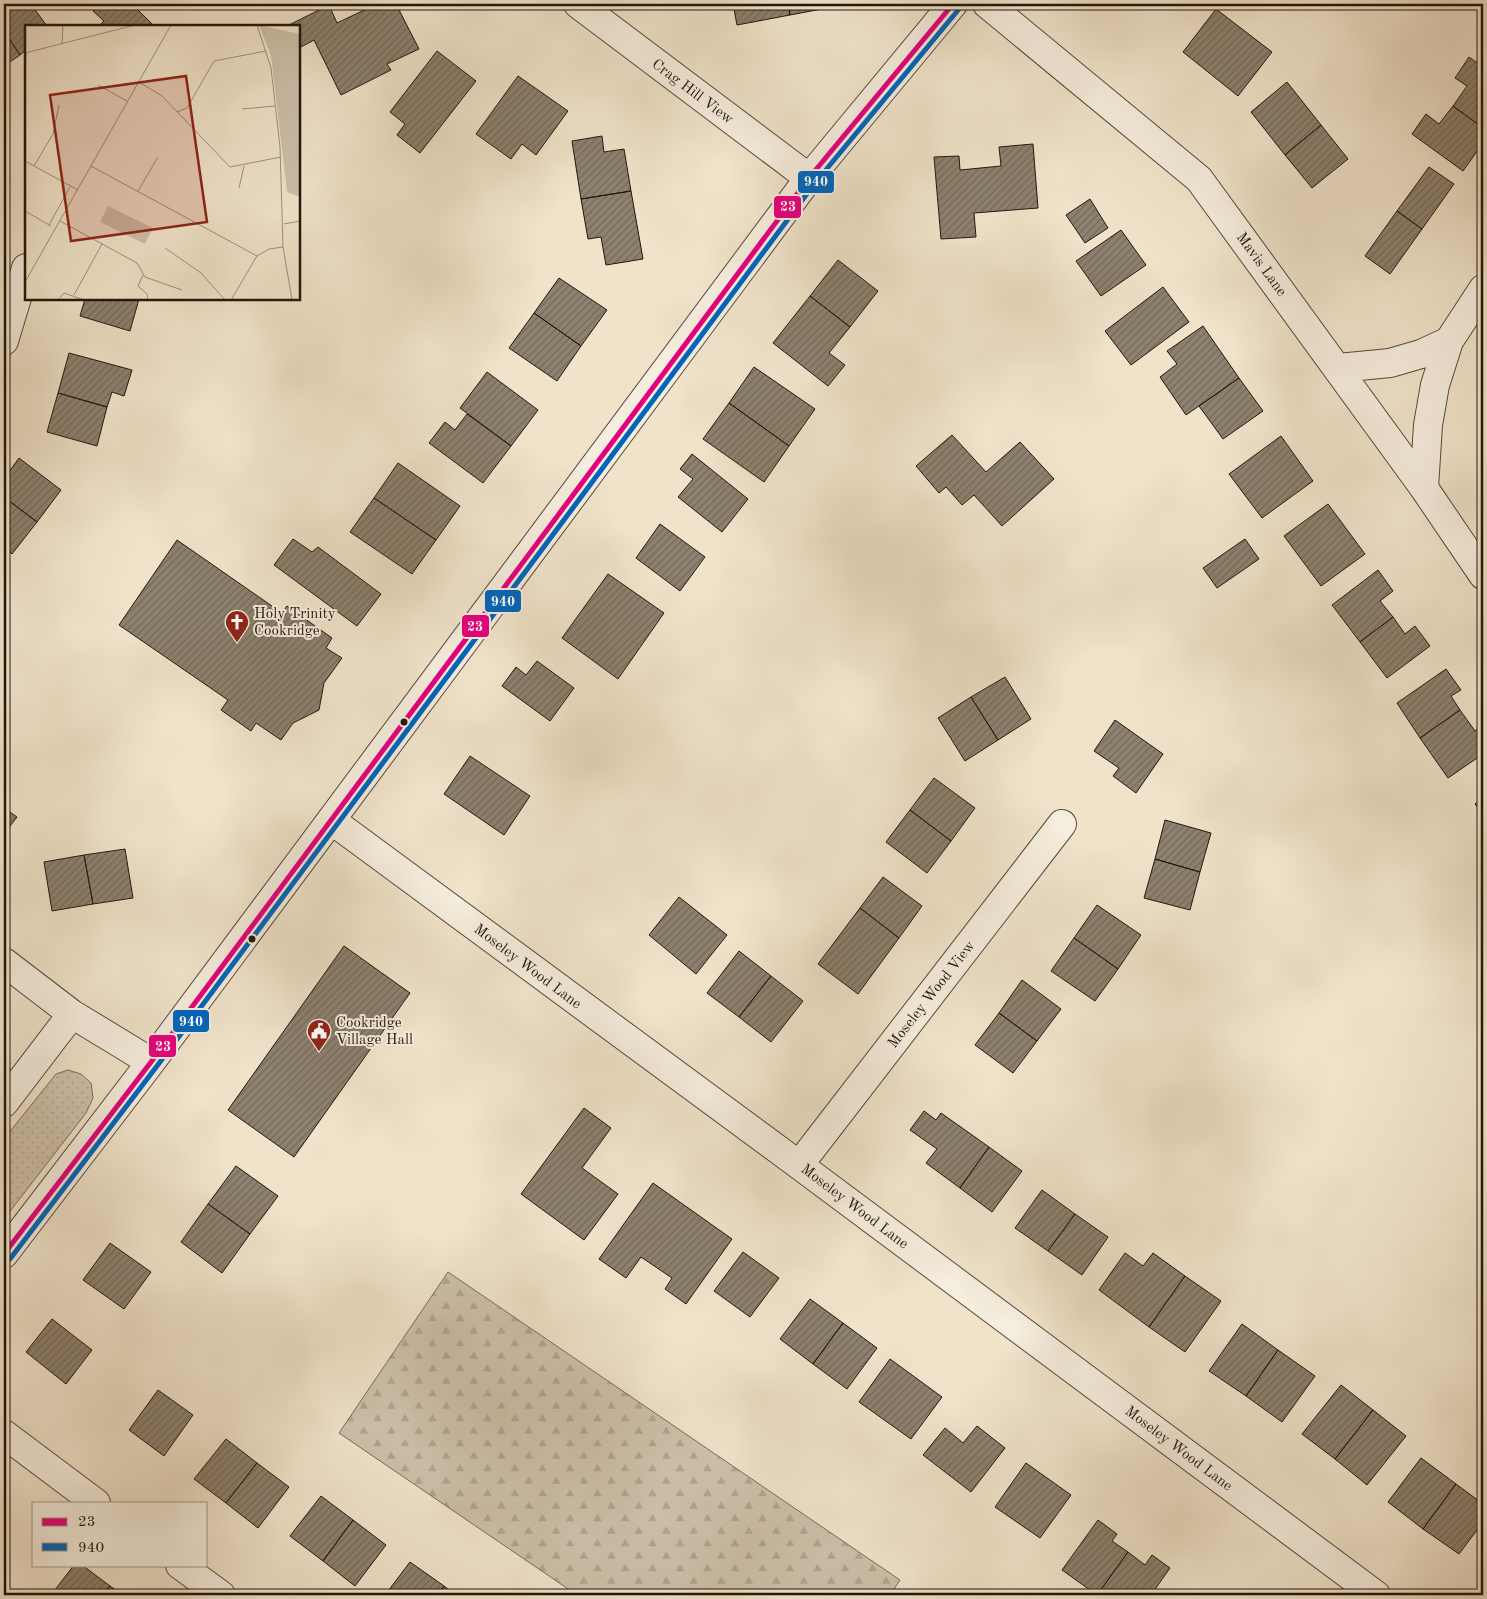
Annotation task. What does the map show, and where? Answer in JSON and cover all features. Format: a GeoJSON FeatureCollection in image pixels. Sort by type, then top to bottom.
{"type":"FeatureCollection","features":[{"type":"Feature","properties":{"kind":"street","name":"Crag Hill View"},"geometry":{"type":"LineString","coordinates":[[578,4],[808,178]]}},
{"type":"Feature","properties":{"kind":"street"},"geometry":{"type":"LineString","coordinates":[[4,1254],[151,1062],[808,178],[954,4]]}},
{"type":"Feature","properties":{"kind":"street","name":"Mavis Lane"},"geometry":{"type":"LineString","coordinates":[[987,4],[1199,179],[1338,368],[1424,488],[1483,575]]}},
{"type":"Feature","properties":{"kind":"street"},"geometry":{"type":"LineString","coordinates":[[4,341],[25,271]]}},
{"type":"Feature","properties":{"kind":"street"},"geometry":{"type":"LineString","coordinates":[[1424,488],[1428,425],[1435,385],[1449,341],[1483,290]]}},
{"type":"Feature","properties":{"kind":"street"},"geometry":{"type":"LineString","coordinates":[[1338,368],[1390,363],[1420,354],[1449,341]]}},
{"type":"Feature","properties":{"kind":"street","name":"Moseley Wood Lane"},"geometry":{"type":"LineString","coordinates":[[331,820],[799,1165],[1376,1595]]}},
{"type":"Feature","properties":{"kind":"street","name":"Moseley Wood View"},"geometry":{"type":"LineString","coordinates":[[799,1165],[1062,824]]}},
{"type":"Feature","properties":{"kind":"street"},"geometry":{"type":"LineString","coordinates":[[4,962],[72,1014],[151,1062]]}},
{"type":"Feature","properties":{"kind":"street"},"geometry":{"type":"LineString","coordinates":[[4,1103],[72,1014]]}},
{"type":"Feature","properties":{"kind":"street"},"geometry":{"type":"LineString","coordinates":[[4,1434],[95,1502]]}},
{"type":"Feature","properties":{"kind":"street"},"geometry":{"type":"LineString","coordinates":[[181,1566],[221,1595]]}},
{"type":"Feature","properties":{"kind":"green space"},"geometry":{"type":"Polygon","coordinates":[[[68,1070],[81,1074],[91,1083],[93,1098],[86,1113],[4,1219],[4,1139],[56,1074],[68,1070]]]}},
{"type":"Feature","properties":{"kind":"green space"},"geometry":{"type":"Polygon","coordinates":[[[448,1272],[900,1580],[890,1595],[577,1595],[339,1433],[448,1272]]]}},
{"type":"Feature","properties":{"kind":"building"},"geometry":{"type":"Polygon","coordinates":[[[4,4],[38,4],[33,7],[46,25],[25,25],[25,51],[20,55],[4,31],[4,4]]]}},
{"type":"Feature","properties":{"kind":"building"},"geometry":{"type":"Polygon","coordinates":[[[100,4],[132,4],[153,25],[100,25],[104,21],[93,11],[100,4]]]}},
{"type":"Feature","properties":{"kind":"building"},"geometry":{"type":"Polygon","coordinates":[[[377,4],[396,4],[419,49],[387,64],[391,70],[341,95],[314,40],[300,47],[300,25],[289,25],[329,5],[337,23],[377,4]]]}},
{"type":"Feature","properties":{"kind":"building"},"geometry":{"type":"Polygon","coordinates":[[[733,4],[788,4],[790,15],[737,25],[733,4]]]}},
{"type":"Feature","properties":{"kind":"building"},"geometry":{"type":"Polygon","coordinates":[[[788,4],[826,4],[827,8],[790,15],[788,4]]]}},
{"type":"Feature","properties":{"kind":"building"},"geometry":{"type":"Polygon","coordinates":[[[1216,9],[1272,52],[1238,96],[1183,52],[1216,9]]]}},
{"type":"Feature","properties":{"kind":"building"},"geometry":{"type":"Polygon","coordinates":[[[4,31],[20,55],[4,66],[4,31]]]}},
{"type":"Feature","properties":{"kind":"building"},"geometry":{"type":"Polygon","coordinates":[[[437,51],[476,81],[420,153],[397,135],[405,124],[390,112],[437,51]]]}},
{"type":"Feature","properties":{"kind":"building"},"geometry":{"type":"Polygon","coordinates":[[[1469,57],[1483,67],[1483,128],[1453,106],[1467,86],[1455,78],[1469,57]]]}},
{"type":"Feature","properties":{"kind":"building"},"geometry":{"type":"Polygon","coordinates":[[[518,76],[568,111],[536,155],[522,144],[511,159],[476,134],[518,76]]]}},
{"type":"Feature","properties":{"kind":"building"},"geometry":{"type":"Polygon","coordinates":[[[1287,82],[1321,125],[1285,155],[1251,112],[1287,82]]]}},
{"type":"Feature","properties":{"kind":"building"},"geometry":{"type":"Polygon","coordinates":[[[1453,106],[1483,128],[1483,143],[1463,171],[1412,134],[1426,114],[1439,124],[1453,106]]]}},
{"type":"Feature","properties":{"kind":"building"},"geometry":{"type":"Polygon","coordinates":[[[1321,125],[1348,159],[1312,188],[1285,155],[1321,125]]]}},
{"type":"Feature","properties":{"kind":"building"},"geometry":{"type":"Polygon","coordinates":[[[602,136],[604,152],[624,149],[631,191],[581,199],[572,141],[602,136]]]}},
{"type":"Feature","properties":{"kind":"building"},"geometry":{"type":"Polygon","coordinates":[[[1033,144],[1038,208],[974,213],[976,237],[941,239],[934,157],[959,156],[960,170],[1001,166],[999,147],[1033,144]]]}},
{"type":"Feature","properties":{"kind":"building"},"geometry":{"type":"Polygon","coordinates":[[[1429,167],[1454,184],[1422,229],[1397,211],[1429,167]]]}},
{"type":"Feature","properties":{"kind":"building"},"geometry":{"type":"Polygon","coordinates":[[[631,191],[643,259],[606,265],[601,237],[588,239],[581,199],[631,191]]]}},
{"type":"Feature","properties":{"kind":"building"},"geometry":{"type":"Polygon","coordinates":[[[1090,199],[1108,228],[1085,243],[1066,215],[1090,199]]]}},
{"type":"Feature","properties":{"kind":"building"},"geometry":{"type":"Polygon","coordinates":[[[1397,211],[1422,229],[1390,274],[1365,256],[1397,211]]]}},
{"type":"Feature","properties":{"kind":"building"},"geometry":{"type":"Polygon","coordinates":[[[1121,230],[1146,265],[1101,296],[1076,261],[1121,230]]]}},
{"type":"Feature","properties":{"kind":"building"},"geometry":{"type":"Polygon","coordinates":[[[838,260],[878,291],[850,327],[810,296],[838,260]]]}},
{"type":"Feature","properties":{"kind":"building"},"geometry":{"type":"Polygon","coordinates":[[[559,278],[607,310],[581,346],[534,313],[559,278]]]}},
{"type":"Feature","properties":{"kind":"building"},"geometry":{"type":"Polygon","coordinates":[[[1163,287],[1189,322],[1131,365],[1105,331],[1163,287]]]}},
{"type":"Feature","properties":{"kind":"building"},"geometry":{"type":"Polygon","coordinates":[[[810,296],[850,327],[829,353],[845,365],[828,386],[773,343],[810,296]]]}},
{"type":"Feature","properties":{"kind":"building"},"geometry":{"type":"Polygon","coordinates":[[[85,300],[139,300],[130,331],[80,316],[85,300]]]}},
{"type":"Feature","properties":{"kind":"building"},"geometry":{"type":"Polygon","coordinates":[[[534,313],[581,346],[557,381],[509,348],[534,313]]]}},
{"type":"Feature","properties":{"kind":"building"},"geometry":{"type":"Polygon","coordinates":[[[1203,326],[1239,378],[1186,415],[1160,377],[1177,364],[1167,351],[1203,326]]]}},
{"type":"Feature","properties":{"kind":"building"},"geometry":{"type":"Polygon","coordinates":[[[69,353],[132,370],[124,396],[112,392],[107,407],[58,393],[69,353]]]}},
{"type":"Feature","properties":{"kind":"building"},"geometry":{"type":"Polygon","coordinates":[[[754,367],[815,409],[789,446],[729,403],[754,367]]]}},
{"type":"Feature","properties":{"kind":"building"},"geometry":{"type":"Polygon","coordinates":[[[487,372],[538,410],[511,446],[460,408],[487,372]]]}},
{"type":"Feature","properties":{"kind":"building"},"geometry":{"type":"Polygon","coordinates":[[[1239,378],[1263,411],[1223,439],[1199,406],[1239,378]]]}},
{"type":"Feature","properties":{"kind":"building"},"geometry":{"type":"Polygon","coordinates":[[[58,393],[107,407],[97,446],[47,432],[58,393]]]}},
{"type":"Feature","properties":{"kind":"building"},"geometry":{"type":"Polygon","coordinates":[[[729,403],[789,446],[764,482],[703,439],[729,403]]]}},
{"type":"Feature","properties":{"kind":"building"},"geometry":{"type":"Polygon","coordinates":[[[467,414],[511,446],[483,483],[429,443],[445,422],[455,430],[467,414]]]}},
{"type":"Feature","properties":{"kind":"building"},"geometry":{"type":"Polygon","coordinates":[[[952,435],[986,472],[1020,442],[1054,479],[1002,526],[974,495],[962,505],[946,487],[939,493],[916,466],[952,435]]]}},
{"type":"Feature","properties":{"kind":"building"},"geometry":{"type":"Polygon","coordinates":[[[1281,436],[1313,481],[1262,518],[1229,474],[1281,436]]]}},
{"type":"Feature","properties":{"kind":"building"},"geometry":{"type":"Polygon","coordinates":[[[692,454],[748,499],[722,532],[678,497],[693,479],[680,469],[692,454]]]}},
{"type":"Feature","properties":{"kind":"building"},"geometry":{"type":"Polygon","coordinates":[[[19,458],[61,490],[37,522],[4,497],[4,479],[19,458]]]}},
{"type":"Feature","properties":{"kind":"building"},"geometry":{"type":"Polygon","coordinates":[[[398,463],[460,506],[436,540],[374,498],[398,463]]]}},
{"type":"Feature","properties":{"kind":"building"},"geometry":{"type":"Polygon","coordinates":[[[4,497],[37,522],[12,554],[4,547],[4,497]]]}},
{"type":"Feature","properties":{"kind":"building"},"geometry":{"type":"Polygon","coordinates":[[[374,498],[436,540],[412,574],[350,532],[374,498]]]}},
{"type":"Feature","properties":{"kind":"building"},"geometry":{"type":"Polygon","coordinates":[[[1328,504],[1365,554],[1321,586],[1284,536],[1328,504]]]}},
{"type":"Feature","properties":{"kind":"building"},"geometry":{"type":"Polygon","coordinates":[[[660,524],[705,557],[680,591],[636,558],[660,524]]]}},
{"type":"Feature","properties":{"kind":"building"},"geometry":{"type":"Polygon","coordinates":[[[293,539],[312,552],[318,547],[381,594],[357,626],[274,565],[293,539]]]}},
{"type":"Feature","properties":{"kind":"building"},"geometry":{"type":"Polygon","coordinates":[[[1245,539],[1259,559],[1217,588],[1203,568],[1245,539]]]}},
{"type":"Feature","properties":{"kind":"building","name":"Holy Trinity Cookridge"},"geometry":{"type":"Polygon","coordinates":[[[177,540],[282,613],[287,606],[332,638],[326,648],[342,658],[324,683],[319,710],[293,723],[281,740],[256,723],[251,731],[221,710],[228,700],[119,625],[177,540]]]}},
{"type":"Feature","properties":{"kind":"building"},"geometry":{"type":"Polygon","coordinates":[[[1378,570],[1393,591],[1380,601],[1393,617],[1360,642],[1332,605],[1378,570]]]}},
{"type":"Feature","properties":{"kind":"building"},"geometry":{"type":"Polygon","coordinates":[[[608,574],[664,613],[618,679],[562,638],[608,574]]]}},
{"type":"Feature","properties":{"kind":"building"},"geometry":{"type":"Polygon","coordinates":[[[1393,617],[1405,634],[1415,626],[1430,646],[1387,678],[1360,642],[1393,617]]]}},
{"type":"Feature","properties":{"kind":"building"},"geometry":{"type":"Polygon","coordinates":[[[537,661],[574,688],[550,721],[502,686],[516,667],[526,675],[537,661]]]}},
{"type":"Feature","properties":{"kind":"building"},"geometry":{"type":"Polygon","coordinates":[[[1446,669],[1461,690],[1451,696],[1460,710],[1420,738],[1397,703],[1446,669]]]}},
{"type":"Feature","properties":{"kind":"building"},"geometry":{"type":"Polygon","coordinates":[[[1005,677],[1031,719],[998,740],[971,697],[1005,677]]]}},
{"type":"Feature","properties":{"kind":"building"},"geometry":{"type":"Polygon","coordinates":[[[971,697],[998,740],[965,761],[938,718],[971,697]]]}},
{"type":"Feature","properties":{"kind":"building"},"geometry":{"type":"Polygon","coordinates":[[[1460,710],[1475,731],[1483,725],[1483,754],[1448,778],[1420,738],[1460,710]]]}},
{"type":"Feature","properties":{"kind":"building"},"geometry":{"type":"Polygon","coordinates":[[[1115,720],[1163,754],[1136,793],[1113,776],[1119,768],[1094,751],[1115,720]]]}},
{"type":"Feature","properties":{"kind":"building"},"geometry":{"type":"Polygon","coordinates":[[[470,756],[530,796],[504,835],[444,794],[470,756]]]}},
{"type":"Feature","properties":{"kind":"building"},"geometry":{"type":"Polygon","coordinates":[[[934,778],[975,808],[951,841],[910,810],[934,778]]]}},
{"type":"Feature","properties":{"kind":"building"},"geometry":{"type":"Polygon","coordinates":[[[1483,798],[1483,815],[1475,804],[1483,798]]]}},
{"type":"Feature","properties":{"kind":"building"},"geometry":{"type":"Polygon","coordinates":[[[4,808],[17,817],[4,834],[4,808]]]}},
{"type":"Feature","properties":{"kind":"building"},"geometry":{"type":"Polygon","coordinates":[[[910,810],[951,841],[927,873],[886,842],[910,810]]]}},
{"type":"Feature","properties":{"kind":"building"},"geometry":{"type":"Polygon","coordinates":[[[1165,820],[1211,833],[1200,872],[1155,859],[1165,820]]]}},
{"type":"Feature","properties":{"kind":"building"},"geometry":{"type":"Polygon","coordinates":[[[125,849],[133,898],[93,904],[84,855],[125,849]]]}},
{"type":"Feature","properties":{"kind":"building"},"geometry":{"type":"Polygon","coordinates":[[[84,855],[93,904],[52,911],[44,862],[84,855]]]}},
{"type":"Feature","properties":{"kind":"building"},"geometry":{"type":"Polygon","coordinates":[[[1155,859],[1200,872],[1190,910],[1144,898],[1155,859]]]}},
{"type":"Feature","properties":{"kind":"building"},"geometry":{"type":"Polygon","coordinates":[[[883,877],[922,906],[899,938],[860,908],[883,877]]]}},
{"type":"Feature","properties":{"kind":"building"},"geometry":{"type":"Polygon","coordinates":[[[679,897],[727,935],[696,974],[649,935],[679,897]]]}},
{"type":"Feature","properties":{"kind":"building"},"geometry":{"type":"Polygon","coordinates":[[[1097,905],[1141,935],[1118,969],[1074,938],[1097,905]]]}},
{"type":"Feature","properties":{"kind":"building"},"geometry":{"type":"Polygon","coordinates":[[[860,908],[899,938],[858,994],[818,964],[860,908]]]}},
{"type":"Feature","properties":{"kind":"building"},"geometry":{"type":"Polygon","coordinates":[[[1074,938],[1118,969],[1095,1001],[1051,971],[1074,938]]]}},
{"type":"Feature","properties":{"kind":"building","name":"Cookridge Village Hall"},"geometry":{"type":"Polygon","coordinates":[[[344,946],[410,993],[294,1157],[228,1110],[344,946]]]}},
{"type":"Feature","properties":{"kind":"building"},"geometry":{"type":"Polygon","coordinates":[[[739,951],[771,976],[739,1017],[707,993],[739,951]]]}},
{"type":"Feature","properties":{"kind":"building"},"geometry":{"type":"Polygon","coordinates":[[[771,976],[803,1001],[771,1042],[739,1017],[771,976]]]}},
{"type":"Feature","properties":{"kind":"building"},"geometry":{"type":"Polygon","coordinates":[[[1022,980],[1061,1009],[1037,1041],[999,1013],[1022,980]]]}},
{"type":"Feature","properties":{"kind":"building"},"geometry":{"type":"Polygon","coordinates":[[[999,1013],[1037,1041],[1013,1073],[975,1045],[999,1013]]]}},
{"type":"Feature","properties":{"kind":"building"},"geometry":{"type":"Polygon","coordinates":[[[584,1108],[611,1128],[582,1168],[618,1194],[584,1240],[521,1194],[584,1108]]]}},
{"type":"Feature","properties":{"kind":"building"},"geometry":{"type":"Polygon","coordinates":[[[924,1111],[936,1120],[941,1113],[989,1147],[960,1188],[926,1163],[937,1149],[910,1130],[924,1111]]]}},
{"type":"Feature","properties":{"kind":"building"},"geometry":{"type":"Polygon","coordinates":[[[989,1147],[1022,1171],[992,1212],[960,1188],[989,1147]]]}},
{"type":"Feature","properties":{"kind":"building"},"geometry":{"type":"Polygon","coordinates":[[[236,1166],[278,1196],[250,1234],[208,1204],[236,1166]]]}},
{"type":"Feature","properties":{"kind":"building"},"geometry":{"type":"Polygon","coordinates":[[[653,1183],[732,1239],[686,1304],[665,1289],[672,1278],[641,1257],[626,1278],[599,1259],[653,1183]]]}},
{"type":"Feature","properties":{"kind":"building"},"geometry":{"type":"Polygon","coordinates":[[[1042,1190],[1075,1214],[1048,1251],[1015,1228],[1042,1190]]]}},
{"type":"Feature","properties":{"kind":"building"},"geometry":{"type":"Polygon","coordinates":[[[208,1204],[250,1234],[222,1273],[181,1242],[208,1204]]]}},
{"type":"Feature","properties":{"kind":"building"},"geometry":{"type":"Polygon","coordinates":[[[1075,1214],[1108,1237],[1082,1275],[1048,1251],[1075,1214]]]}},
{"type":"Feature","properties":{"kind":"building"},"geometry":{"type":"Polygon","coordinates":[[[110,1243],[151,1272],[124,1309],[83,1280],[110,1243]]]}},
{"type":"Feature","properties":{"kind":"building"},"geometry":{"type":"Polygon","coordinates":[[[743,1252],[779,1278],[750,1317],[714,1291],[743,1252]]]}},
{"type":"Feature","properties":{"kind":"building"},"geometry":{"type":"Polygon","coordinates":[[[1125,1253],[1143,1266],[1153,1253],[1185,1276],[1149,1327],[1099,1290],[1125,1253]]]}},
{"type":"Feature","properties":{"kind":"building"},"geometry":{"type":"Polygon","coordinates":[[[1185,1276],[1221,1301],[1185,1352],[1149,1327],[1185,1276]]]}},
{"type":"Feature","properties":{"kind":"building"},"geometry":{"type":"Polygon","coordinates":[[[810,1299],[843,1323],[813,1364],[780,1339],[810,1299]]]}},
{"type":"Feature","properties":{"kind":"building"},"geometry":{"type":"Polygon","coordinates":[[[52,1319],[92,1350],[66,1384],[26,1352],[52,1319]]]}},
{"type":"Feature","properties":{"kind":"building"},"geometry":{"type":"Polygon","coordinates":[[[843,1323],[877,1348],[847,1389],[813,1364],[843,1323]]]}},
{"type":"Feature","properties":{"kind":"building"},"geometry":{"type":"Polygon","coordinates":[[[1242,1324],[1278,1350],[1246,1396],[1209,1371],[1242,1324]]]}},
{"type":"Feature","properties":{"kind":"building"},"geometry":{"type":"Polygon","coordinates":[[[1278,1350],[1315,1376],[1282,1422],[1246,1396],[1278,1350]]]}},
{"type":"Feature","properties":{"kind":"building"},"geometry":{"type":"Polygon","coordinates":[[[890,1359],[942,1397],[911,1439],[859,1402],[890,1359]]]}},
{"type":"Feature","properties":{"kind":"building"},"geometry":{"type":"Polygon","coordinates":[[[1341,1385],[1373,1410],[1335,1459],[1302,1434],[1341,1385]]]}},
{"type":"Feature","properties":{"kind":"building"},"geometry":{"type":"Polygon","coordinates":[[[158,1390],[193,1415],[164,1456],[129,1430],[158,1390]]]}},
{"type":"Feature","properties":{"kind":"building"},"geometry":{"type":"Polygon","coordinates":[[[1373,1410],[1406,1436],[1367,1485],[1335,1459],[1373,1410]]]}},
{"type":"Feature","properties":{"kind":"building"},"geometry":{"type":"Polygon","coordinates":[[[977,1426],[1005,1448],[971,1492],[923,1455],[945,1428],[963,1443],[977,1426]]]}},
{"type":"Feature","properties":{"kind":"building"},"geometry":{"type":"Polygon","coordinates":[[[226,1439],[257,1463],[226,1503],[194,1479],[226,1439]]]}},
{"type":"Feature","properties":{"kind":"building"},"geometry":{"type":"Polygon","coordinates":[[[1421,1458],[1456,1484],[1423,1529],[1388,1502],[1421,1458]]]}},
{"type":"Feature","properties":{"kind":"building"},"geometry":{"type":"Polygon","coordinates":[[[257,1463],[289,1487],[258,1528],[226,1503],[257,1463]]]}},
{"type":"Feature","properties":{"kind":"building"},"geometry":{"type":"Polygon","coordinates":[[[1026,1463],[1071,1495],[1040,1538],[995,1507],[1026,1463]]]}},
{"type":"Feature","properties":{"kind":"building"},"geometry":{"type":"Polygon","coordinates":[[[1456,1484],[1483,1504],[1483,1522],[1459,1554],[1423,1529],[1456,1484]]]}},
{"type":"Feature","properties":{"kind":"building"},"geometry":{"type":"Polygon","coordinates":[[[321,1496],[353,1520],[323,1561],[290,1536],[321,1496]]]}},
{"type":"Feature","properties":{"kind":"building"},"geometry":{"type":"Polygon","coordinates":[[[353,1520],[386,1545],[355,1586],[323,1561],[353,1520]]]}},
{"type":"Feature","properties":{"kind":"building"},"geometry":{"type":"Polygon","coordinates":[[[1098,1520],[1117,1534],[1112,1541],[1128,1552],[1097,1595],[1062,1570],[1098,1520]]]}},
{"type":"Feature","properties":{"kind":"building"},"geometry":{"type":"Polygon","coordinates":[[[1128,1552],[1145,1565],[1152,1555],[1170,1568],[1151,1595],[1097,1595],[1128,1552]]]}},
{"type":"Feature","properties":{"kind":"building"},"geometry":{"type":"Polygon","coordinates":[[[410,1562],[444,1586],[437,1595],[385,1595],[410,1562]]]}},
{"type":"Feature","properties":{"kind":"building"},"geometry":{"type":"Polygon","coordinates":[[[73,1566],[83,1566],[110,1586],[103,1595],[51,1595],[73,1566]]]}},
{"type":"Feature","properties":{"kind":"building"},"geometry":{"type":"Polygon","coordinates":[[[110,1586],[123,1595],[103,1595],[110,1586]]]}},
{"type":"Feature","properties":{"kind":"building"},"geometry":{"type":"Polygon","coordinates":[[[444,1586],[456,1595],[437,1595],[444,1586]]]}},
{"type":"Feature","properties":{"kind":"transit line","name":"23"},"geometry":{"type":"LineString","coordinates":[[4,1254],[151,1062],[809,178],[953,4]]}},
{"type":"Feature","properties":{"kind":"transit line","name":"940"},"geometry":{"type":"LineString","coordinates":[[10,1259],[157,1066],[815,183],[959,9]]}},
{"type":"Feature","properties":{"kind":"place","name":"Holy Trinity Cookridge"},"geometry":{"type":"Point","coordinates":[237,643]}},
{"type":"Feature","properties":{"kind":"place","name":"Cookridge Village Hall"},"geometry":{"type":"Point","coordinates":[319,1052]}}]}
